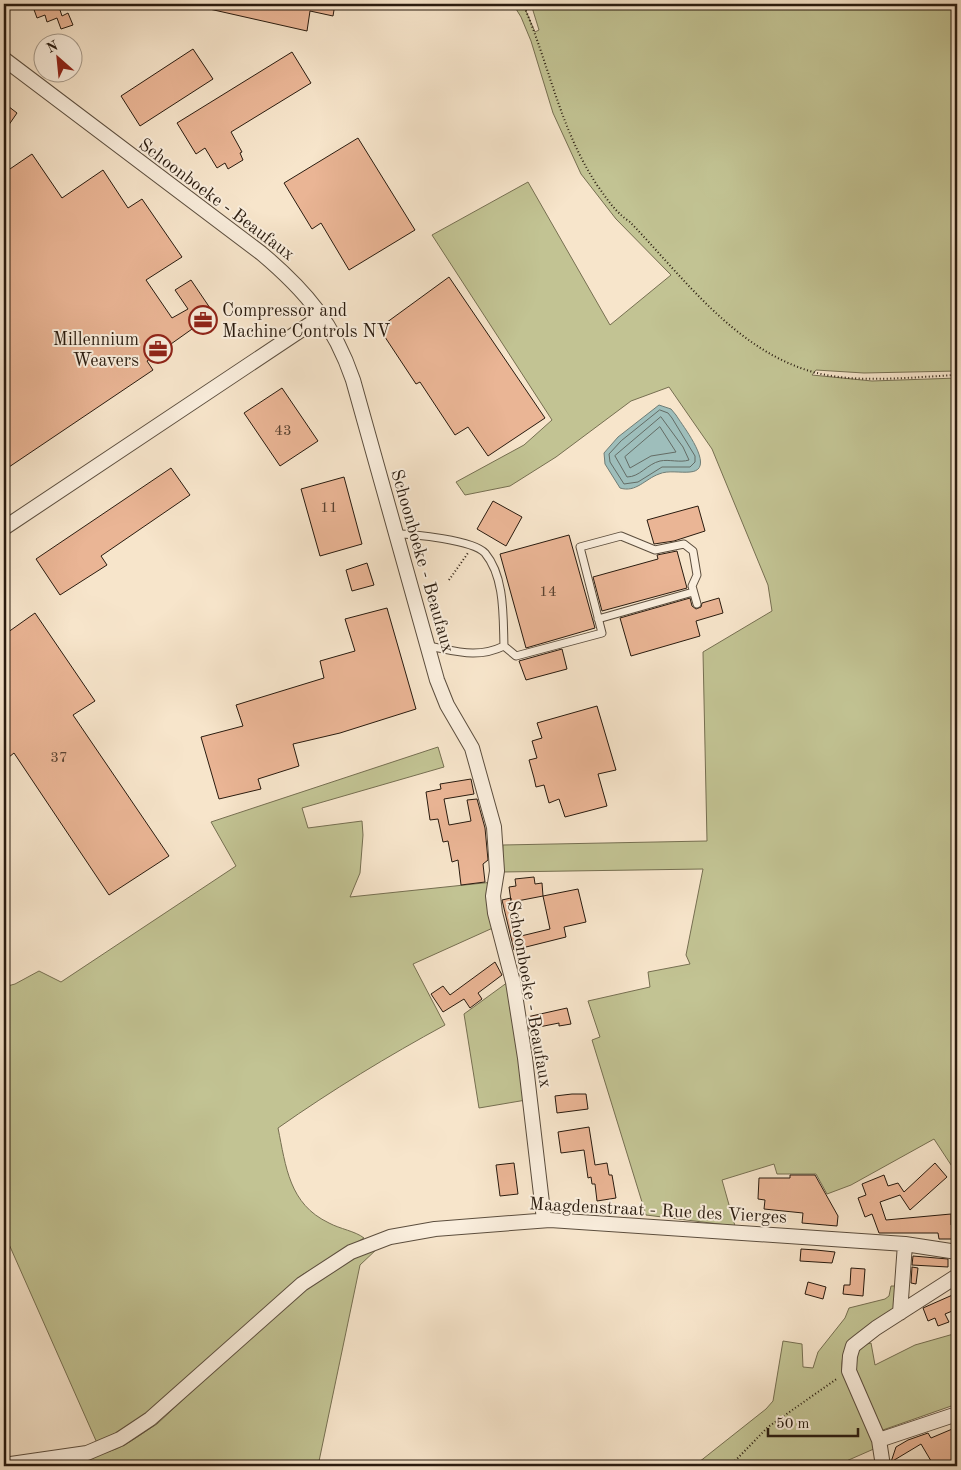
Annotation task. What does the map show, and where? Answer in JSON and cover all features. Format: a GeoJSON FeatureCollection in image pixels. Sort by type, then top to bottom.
{"type":"FeatureCollection","features":[{"type":"Feature","properties":{"kind":"street","name":"Schoonboeke - Beaufaux"},"geometry":{"type":"LineString","coordinates":[[4,59],[261,254],[293,281],[322,316],[338,344],[353,380],[427,646],[447,705],[472,748],[494,827],[498,871],[494,896],[495,913],[510,968],[524,1049],[544,1220]]}},
{"type":"Feature","properties":{"kind":"street"},"geometry":{"type":"LineString","coordinates":[[4,528],[322,316]]}},
{"type":"Feature","properties":{"kind":"street","name":"Maagdenstraat - Rue des Vierges"},"geometry":{"type":"LineString","coordinates":[[4,1465],[87,1453],[125,1436],[150,1419],[291,1292],[325,1267],[364,1245],[390,1237],[435,1229],[544,1220],[650,1225],[904,1244],[957,1252]]}},
{"type":"Feature","properties":{"kind":"street"},"geometry":{"type":"LineString","coordinates":[[900,1313],[904,1244]]}},
{"type":"Feature","properties":{"kind":"street"},"geometry":{"type":"LineString","coordinates":[[883,1466],[877,1436],[854,1387],[849,1371],[848,1361],[853,1346],[957,1276]]}},
{"type":"Feature","properties":{"kind":"street"},"geometry":{"type":"LineString","coordinates":[[877,1436],[957,1414]]}},
{"type":"Feature","properties":{"kind":"lane"},"geometry":{"type":"LineString","coordinates":[[396,534],[429,535],[484,552],[494,570],[502,608],[504,646],[516,656],[602,632],[580,547],[621,536],[655,550],[684,544],[693,551],[697,575],[692,586],[697,604]]}},
{"type":"Feature","properties":{"kind":"lane"},"geometry":{"type":"LineString","coordinates":[[598,618],[693,592]]}},
{"type":"Feature","properties":{"kind":"lane"},"geometry":{"type":"LineString","coordinates":[[427,646],[469,654],[490,653],[504,646]]}},
{"type":"Feature","properties":{"kind":"path"},"geometry":{"type":"LineString","coordinates":[[524,4],[534,27],[566,127],[591,175],[617,214],[630,222],[720,316],[766,350],[814,372],[869,378],[957,375]]}},
{"type":"Feature","properties":{"kind":"path"},"geometry":{"type":"LineString","coordinates":[[449,580],[472,548]]}},
{"type":"Feature","properties":{"kind":"path"},"geometry":{"type":"LineString","coordinates":[[730,1466],[768,1427],[823,1387],[849,1371]]}},
{"type":"Feature","properties":{"kind":"green space"},"geometry":{"type":"Polygon","coordinates":[[[513,4],[523,4],[535,32],[539,30],[531,4],[957,4],[957,371],[864,373],[816,370],[812,375],[872,381],[957,378],[957,1174],[934,1139],[851,1185],[827,1194],[816,1174],[777,1174],[774,1164],[722,1180],[735,1226],[646,1215],[592,1040],[600,1037],[588,1001],[650,987],[648,972],[690,964],[686,955],[703,869],[502,872],[503,845],[707,841],[703,652],[772,611],[768,585],[712,449],[669,387],[631,401],[556,457],[510,486],[465,495],[456,482],[524,445],[552,420],[432,235],[528,182],[610,325],[671,275],[616,219],[581,174],[553,113],[531,41],[521,17],[513,4]]]}},
{"type":"Feature","properties":{"kind":"green space"},"geometry":{"type":"Polygon","coordinates":[[[438,747],[444,767],[302,808],[308,828],[362,821],[363,835],[360,873],[350,897],[493,882],[495,927],[413,964],[445,1025],[360,1074],[278,1128],[287,1170],[297,1195],[305,1206],[329,1223],[364,1238],[302,1275],[153,1408],[132,1424],[97,1443],[4,1233],[4,987],[15,984],[39,971],[61,982],[236,866],[211,822],[438,747]]]}},
{"type":"Feature","properties":{"kind":"green space"},"geometry":{"type":"Polygon","coordinates":[[[508,982],[526,1100],[479,1108],[464,1014],[508,982]]]}},
{"type":"Feature","properties":{"kind":"green space"},"geometry":{"type":"Polygon","coordinates":[[[378,1248],[360,1265],[318,1466],[19,1466],[93,1456],[116,1449],[132,1441],[157,1424],[302,1288],[344,1260],[378,1248]]]}},
{"type":"Feature","properties":{"kind":"green space"},"geometry":{"type":"Polygon","coordinates":[[[891,1286],[898,1286],[894,1308],[851,1341],[842,1359],[842,1370],[876,1448],[835,1466],[694,1466],[766,1409],[773,1401],[783,1341],[802,1344],[803,1367],[813,1368],[818,1352],[845,1318],[849,1308],[885,1299],[889,1296],[891,1286]]]}},
{"type":"Feature","properties":{"kind":"green space"},"geometry":{"type":"Polygon","coordinates":[[[957,1333],[957,1404],[880,1431],[858,1382],[855,1357],[860,1348],[871,1343],[875,1365],[915,1345],[957,1333]]]}},
{"type":"Feature","properties":{"kind":"water"},"geometry":{"type":"Polygon","coordinates":[[[659,405],[671,409],[696,446],[700,464],[698,469],[690,472],[663,473],[631,489],[620,488],[605,464],[604,453],[618,437],[659,405]]]}},
{"type":"Feature","properties":{"kind":"building"},"geometry":{"type":"Polygon","coordinates":[[[32,4],[58,4],[62,16],[68,13],[73,25],[61,29],[57,18],[47,22],[45,15],[37,18],[32,4]]]}},
{"type":"Feature","properties":{"kind":"building"},"geometry":{"type":"Polygon","coordinates":[[[205,4],[335,4],[333,16],[310,11],[307,31],[205,8],[205,4]]]}},
{"type":"Feature","properties":{"kind":"building"},"geometry":{"type":"Polygon","coordinates":[[[193,49],[213,79],[140,126],[121,96],[193,49]]]}},
{"type":"Feature","properties":{"kind":"building"},"geometry":{"type":"Polygon","coordinates":[[[292,52],[311,83],[231,132],[242,152],[240,153],[243,160],[228,169],[225,163],[217,168],[205,148],[196,154],[177,123],[292,52]]]}},
{"type":"Feature","properties":{"kind":"building"},"geometry":{"type":"Polygon","coordinates":[[[4,103],[17,113],[4,132],[4,103]]]}},
{"type":"Feature","properties":{"kind":"building"},"geometry":{"type":"Polygon","coordinates":[[[358,138],[415,230],[349,270],[321,223],[312,229],[284,183],[358,138]]]}},
{"type":"Feature","properties":{"kind":"building"},"geometry":{"type":"Polygon","coordinates":[[[32,154],[62,198],[103,170],[128,208],[142,199],[182,257],[146,280],[172,318],[188,309],[175,290],[191,280],[210,308],[205,312],[209,317],[147,361],[153,370],[9,467],[4,458],[4,173],[32,154]]]}},
{"type":"Feature","properties":{"kind":"building"},"geometry":{"type":"Polygon","coordinates":[[[449,277],[545,418],[488,456],[468,427],[455,435],[420,382],[416,384],[379,328],[449,277]]]}},
{"type":"Feature","properties":{"kind":"building"},"geometry":{"type":"Polygon","coordinates":[[[282,388],[318,441],[280,466],[244,413],[282,388]]]}},
{"type":"Feature","properties":{"kind":"building"},"geometry":{"type":"Polygon","coordinates":[[[171,468],[190,495],[101,556],[107,565],[60,595],[36,559],[171,468]]]}},
{"type":"Feature","properties":{"kind":"building"},"geometry":{"type":"Polygon","coordinates":[[[344,477],[362,544],[320,556],[301,489],[344,477]]]}},
{"type":"Feature","properties":{"kind":"building"},"geometry":{"type":"Polygon","coordinates":[[[493,501],[522,517],[506,546],[477,529],[493,501]]]}},
{"type":"Feature","properties":{"kind":"building"},"geometry":{"type":"Polygon","coordinates":[[[698,506],[705,531],[674,541],[654,544],[647,520],[698,506]]]}},
{"type":"Feature","properties":{"kind":"building"},"geometry":{"type":"Polygon","coordinates":[[[569,535],[595,628],[526,648],[500,554],[569,535]]]}},
{"type":"Feature","properties":{"kind":"building"},"geometry":{"type":"Polygon","coordinates":[[[677,551],[687,588],[602,611],[593,577],[658,559],[657,555],[677,551]]]}},
{"type":"Feature","properties":{"kind":"building"},"geometry":{"type":"Polygon","coordinates":[[[367,563],[374,585],[352,591],[346,570],[367,563]]]}},
{"type":"Feature","properties":{"kind":"building"},"geometry":{"type":"Polygon","coordinates":[[[690,598],[692,606],[696,609],[701,607],[702,603],[719,598],[723,613],[696,621],[700,636],[631,656],[620,618],[690,598]]]}},
{"type":"Feature","properties":{"kind":"building"},"geometry":{"type":"Polygon","coordinates":[[[387,608],[416,709],[340,733],[293,744],[299,766],[258,779],[261,789],[219,799],[201,737],[243,726],[236,705],[324,678],[320,661],[355,651],[345,619],[387,608]]]}},
{"type":"Feature","properties":{"kind":"building"},"geometry":{"type":"Polygon","coordinates":[[[35,613],[95,701],[73,715],[169,856],[109,895],[14,753],[4,761],[4,635],[35,613]]]}},
{"type":"Feature","properties":{"kind":"building"},"geometry":{"type":"Polygon","coordinates":[[[562,649],[567,669],[526,680],[519,661],[562,649]]]}},
{"type":"Feature","properties":{"kind":"building"},"geometry":{"type":"Polygon","coordinates":[[[597,706],[616,770],[598,774],[607,806],[565,817],[559,799],[549,803],[544,785],[536,787],[529,760],[537,758],[532,741],[542,738],[537,723],[597,706]]]}},
{"type":"Feature","properties":{"kind":"building"},"geometry":{"type":"Polygon","coordinates":[[[471,779],[474,794],[444,799],[449,825],[471,821],[467,800],[477,799],[485,828],[488,860],[483,864],[485,882],[461,885],[458,860],[452,862],[448,841],[443,842],[438,819],[430,820],[426,792],[441,789],[440,784],[471,779]]]}},
{"type":"Feature","properties":{"kind":"building"},"geometry":{"type":"Polygon","coordinates":[[[534,877],[535,884],[542,883],[543,896],[578,889],[586,922],[564,927],[566,937],[514,950],[502,900],[511,898],[509,887],[516,886],[515,879],[534,877]],[[543,896],[512,902],[521,936],[550,929],[543,896]]]}},
{"type":"Feature","properties":{"kind":"building"},"geometry":{"type":"Polygon","coordinates":[[[495,962],[502,975],[478,993],[482,999],[470,1008],[464,999],[443,1012],[431,994],[443,986],[450,995],[495,962]]]}},
{"type":"Feature","properties":{"kind":"building"},"geometry":{"type":"Polygon","coordinates":[[[567,1008],[571,1024],[559,1026],[559,1023],[529,1029],[527,1017],[567,1008]]]}},
{"type":"Feature","properties":{"kind":"building"},"geometry":{"type":"Polygon","coordinates":[[[586,1094],[588,1109],[557,1113],[555,1096],[586,1094]]]}},
{"type":"Feature","properties":{"kind":"building"},"geometry":{"type":"Polygon","coordinates":[[[589,1127],[595,1165],[607,1163],[609,1175],[612,1175],[616,1198],[597,1201],[595,1184],[592,1184],[591,1177],[588,1178],[584,1150],[561,1153],[558,1132],[589,1127]]]}},
{"type":"Feature","properties":{"kind":"building"},"geometry":{"type":"Polygon","coordinates":[[[514,1163],[518,1194],[500,1196],[496,1165],[514,1163]]]}},
{"type":"Feature","properties":{"kind":"building"},"geometry":{"type":"Polygon","coordinates":[[[935,1163],[947,1177],[910,1210],[900,1195],[880,1202],[886,1220],[951,1214],[951,1225],[957,1225],[957,1239],[939,1239],[938,1233],[879,1233],[872,1214],[865,1217],[858,1198],[866,1195],[862,1184],[884,1175],[888,1186],[898,1183],[904,1192],[935,1163]]]}},
{"type":"Feature","properties":{"kind":"building"},"geometry":{"type":"Polygon","coordinates":[[[790,1175],[815,1175],[838,1216],[837,1226],[802,1223],[803,1213],[764,1209],[765,1200],[758,1199],[759,1178],[790,1178],[790,1175]]]}},
{"type":"Feature","properties":{"kind":"building"},"geometry":{"type":"Polygon","coordinates":[[[801,1249],[835,1252],[832,1263],[800,1261],[801,1249]]]}},
{"type":"Feature","properties":{"kind":"building"},"geometry":{"type":"Polygon","coordinates":[[[913,1256],[948,1259],[948,1267],[912,1265],[913,1256]]]}},
{"type":"Feature","properties":{"kind":"building"},"geometry":{"type":"Polygon","coordinates":[[[912,1267],[918,1268],[916,1284],[911,1283],[912,1267]]]}},
{"type":"Feature","properties":{"kind":"building"},"geometry":{"type":"Polygon","coordinates":[[[851,1268],[865,1269],[863,1296],[843,1294],[844,1285],[850,1285],[851,1268]]]}},
{"type":"Feature","properties":{"kind":"building"},"geometry":{"type":"Polygon","coordinates":[[[808,1282],[826,1287],[823,1299],[805,1294],[808,1282]]]}},
{"type":"Feature","properties":{"kind":"building"},"geometry":{"type":"Polygon","coordinates":[[[957,1293],[957,1309],[945,1314],[949,1322],[938,1326],[935,1318],[928,1321],[923,1308],[957,1293]]]}},
{"type":"Feature","properties":{"kind":"building"},"geometry":{"type":"Polygon","coordinates":[[[957,1427],[957,1466],[934,1466],[921,1444],[891,1462],[896,1447],[908,1440],[928,1433],[931,1438],[957,1427]]]}},
{"type":"Feature","properties":{"kind":"place","name":"Compressor and Machine Controls NV"},"geometry":{"type":"Point","coordinates":[203,320]}},
{"type":"Feature","properties":{"kind":"place","name":"Millennium Weavers"},"geometry":{"type":"Point","coordinates":[158,349]}}]}
